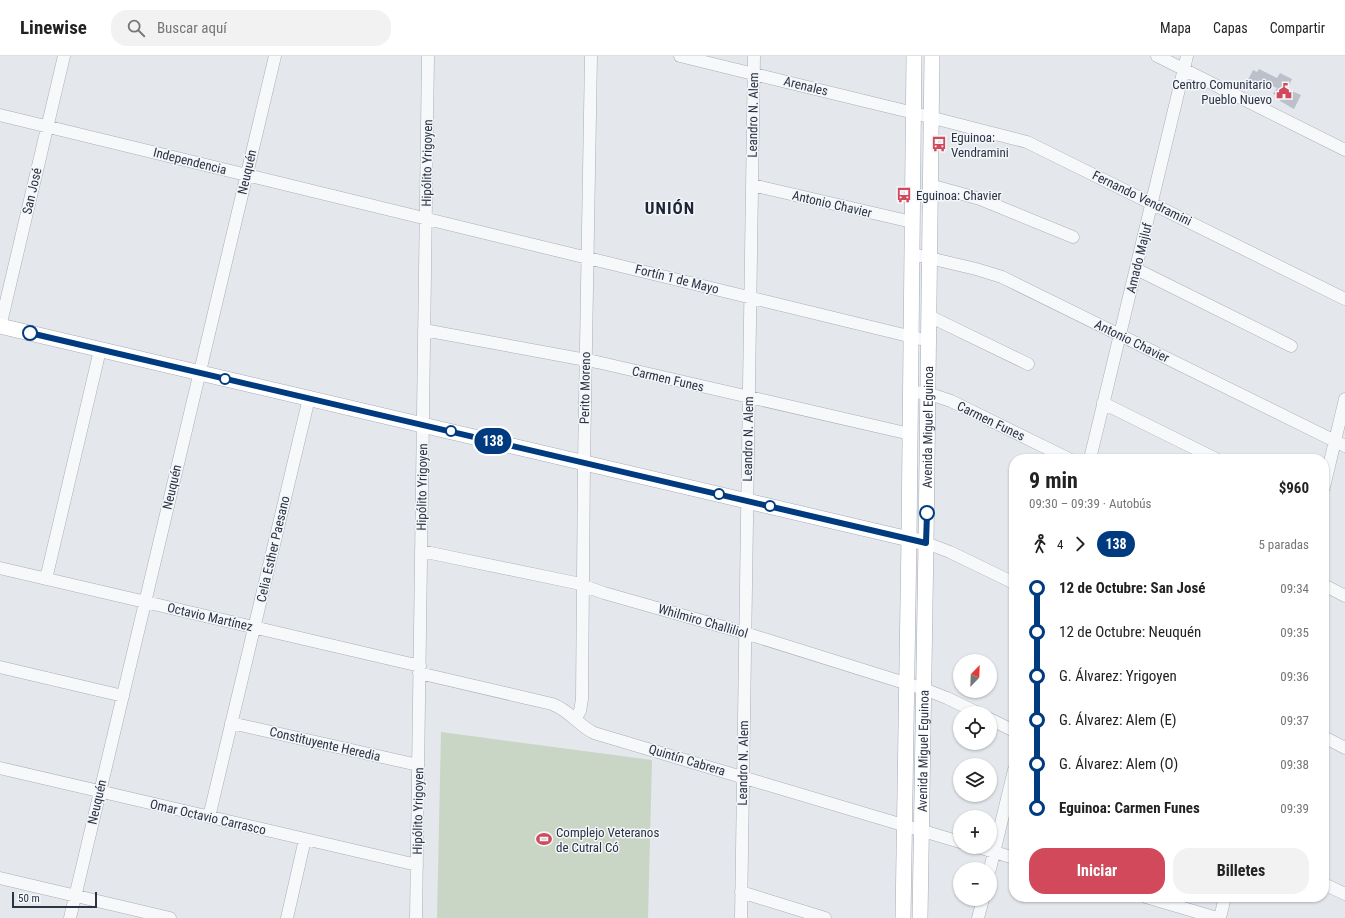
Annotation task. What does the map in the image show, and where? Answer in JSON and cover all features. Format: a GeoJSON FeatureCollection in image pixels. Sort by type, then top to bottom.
{"type":"FeatureCollection","features":[{"type":"Feature","properties":{"kind":"main road","name":"Avenida Miguel Eguinoa"},"geometry":{"type":"LineString","coordinates":[[903,918],[911,391],[914,56]]}},
{"type":"Feature","properties":{"kind":"main road","name":"Avenida Miguel Eguinoa"},"geometry":{"type":"LineString","coordinates":[[920,918],[932,56]]}},
{"type":"Feature","properties":{"kind":"main road"},"geometry":{"type":"LineString","coordinates":[[0,327],[926,543]]}},
{"type":"Feature","properties":{"kind":"street","name":"San José"},"geometry":{"type":"LineString","coordinates":[[0,327],[64,56]]}},
{"type":"Feature","properties":{"kind":"street","name":"Neuquén"},"geometry":{"type":"LineString","coordinates":[[70,918],[275,56]]}},
{"type":"Feature","properties":{"kind":"street","name":"Hipólito Yrigoyen"},"geometry":{"type":"LineString","coordinates":[[416,918],[428,56]]}},
{"type":"Feature","properties":{"kind":"street","name":"Perito Moreno"},"geometry":{"type":"LineString","coordinates":[[575,719],[580,711],[582,699],[584,462],[591,56]]}},
{"type":"Feature","properties":{"kind":"street","name":"Arenales"},"geometry":{"type":"LineString","coordinates":[[680,56],[931,117]]}},
{"type":"Feature","properties":{"kind":"street","name":"Leandro N. Alem"},"geometry":{"type":"LineString","coordinates":[[741,918],[754,56]]}},
{"type":"Feature","properties":{"kind":"street"},"geometry":{"type":"LineString","coordinates":[[1157,56],[1345,150]]}},
{"type":"Feature","properties":{"kind":"street","name":"Amado Majluf"},"geometry":{"type":"LineString","coordinates":[[1091,454],[1187,56]]}},
{"type":"Feature","properties":{"kind":"street","name":"Independencia"},"geometry":{"type":"LineString","coordinates":[[0,115],[426,218]]}},
{"type":"Feature","properties":{"kind":"street","name":"Fernando Vendramini"},"geometry":{"type":"LineString","coordinates":[[931,117],[1020,139],[1034,144],[1345,299]]}},
{"type":"Feature","properties":{"kind":"street","name":"Antonio Chavier"},"geometry":{"type":"LineString","coordinates":[[752,185],[912,222]]}},
{"type":"Feature","properties":{"kind":"street"},"geometry":{"type":"LineString","coordinates":[[930,185],[984,201],[1073,237]]}},
{"type":"Feature","properties":{"kind":"street","name":"Fortín 1 de Mayo"},"geometry":{"type":"LineString","coordinates":[[426,218],[928,341]]}},
{"type":"Feature","properties":{"kind":"street","name":"Antonio Chavier"},"geometry":{"type":"LineString","coordinates":[[912,254],[985,271],[1002,277],[1340,444]]}},
{"type":"Feature","properties":{"kind":"street"},"geometry":{"type":"LineString","coordinates":[[1136,269],[1291,346]]}},
{"type":"Feature","properties":{"kind":"street"},"geometry":{"type":"LineString","coordinates":[[929,316],[1028,364]]}},
{"type":"Feature","properties":{"kind":"street","name":"Carmen Funes"},"geometry":{"type":"LineString","coordinates":[[424,330],[586,360],[910,434]]}},
{"type":"Feature","properties":{"kind":"street"},"geometry":{"type":"LineString","coordinates":[[46,579],[100,350]]}},
{"type":"Feature","properties":{"kind":"street","name":"Carmen Funes"},"geometry":{"type":"LineString","coordinates":[[911,391],[928,394],[956,403],[1059,454]]}},
{"type":"Feature","properties":{"kind":"street","name":"Celia Esther Paesano"},"geometry":{"type":"LineString","coordinates":[[209,817],[309,398]]}},
{"type":"Feature","properties":{"kind":"street"},"geometry":{"type":"LineString","coordinates":[[1329,474],[1340,444],[1345,399]]}},
{"type":"Feature","properties":{"kind":"street"},"geometry":{"type":"LineString","coordinates":[[1103,403],[1206,454]]}},
{"type":"Feature","properties":{"kind":"street"},"geometry":{"type":"LineString","coordinates":[[926,543],[950,552],[1009,581]]}},
{"type":"Feature","properties":{"kind":"street","name":"Whilmiro Challiliol"},"geometry":{"type":"LineString","coordinates":[[421,551],[566,580],[604,593],[745,633],[924,689],[964,706]]}},
{"type":"Feature","properties":{"kind":"street","name":"Octavio Martínez"},"geometry":{"type":"LineString","coordinates":[[0,568],[254,627],[420,669]]}},
{"type":"Feature","properties":{"kind":"street"},"geometry":{"type":"LineString","coordinates":[[1329,588],[1345,596]]}},
{"type":"Feature","properties":{"kind":"street"},"geometry":{"type":"LineString","coordinates":[[0,667],[123,696]]}},
{"type":"Feature","properties":{"kind":"street","name":"Quintín Cabrera"},"geometry":{"type":"LineString","coordinates":[[420,669],[552,704],[561,707],[588,730],[953,840]]}},
{"type":"Feature","properties":{"kind":"street"},"geometry":{"type":"LineString","coordinates":[[997,722],[1009,728]]}},
{"type":"Feature","properties":{"kind":"street","name":"Constituyente Heredia"},"geometry":{"type":"LineString","coordinates":[[231,723],[418,765]]}},
{"type":"Feature","properties":{"kind":"street"},"geometry":{"type":"LineString","coordinates":[[1329,740],[1345,748]]}},
{"type":"Feature","properties":{"kind":"street","name":"Omar Octavio Carrasco"},"geometry":{"type":"LineString","coordinates":[[0,768],[417,865]]}},
{"type":"Feature","properties":{"kind":"street"},"geometry":{"type":"LineString","coordinates":[[997,840],[1009,790]]}},
{"type":"Feature","properties":{"kind":"street"},"geometry":{"type":"LineString","coordinates":[[287,918],[305,839]]}},
{"type":"Feature","properties":{"kind":"street"},"geometry":{"type":"LineString","coordinates":[[997,853],[1009,856]]}},
{"type":"Feature","properties":{"kind":"street"},"geometry":{"type":"LineString","coordinates":[[0,878],[170,918]]}},
{"type":"Feature","properties":{"kind":"street"},"geometry":{"type":"LineString","coordinates":[[1329,886],[1345,894]]}},
{"type":"Feature","properties":{"kind":"street"},"geometry":{"type":"LineString","coordinates":[[742,892],[825,918]]}},
{"type":"Feature","properties":{"kind":"street"},"geometry":{"type":"LineString","coordinates":[[1163,902],[1217,918]]}},
{"type":"Feature","properties":{"kind":"street"},"geometry":{"type":"LineString","coordinates":[[1220,918],[1224,902]]}},
{"type":"Feature","properties":{"kind":"street"},"geometry":{"type":"LineString","coordinates":[[978,918],[981,906]]}},
{"type":"Feature","properties":{"kind":"green space","name":"Complejo Veteranos de Cutral Có"},"geometry":{"type":"Polygon","coordinates":[[[441,732],[652,760],[648,918],[437,918],[441,732]]]}},
{"type":"Feature","properties":{"kind":"building"},"geometry":{"type":"Polygon","coordinates":[[[1259,69],[1277,78],[1280,73],[1292,79],[1287,89],[1301,95],[1294,109],[1280,101],[1281,98],[1273,94],[1277,88],[1260,81],[1256,89],[1246,84],[1253,70],[1257,72],[1259,69]]]}},
{"type":"Feature","properties":{"kind":"bus line","name":"138"},"geometry":{"type":"LineString","coordinates":[[30,333],[926,543],[927,513]]}},
{"type":"Feature","properties":{"kind":"place","name":"Centro Comunitario Pueblo Nuevo"},"geometry":{"type":"Point","coordinates":[1284,91]}},
{"type":"Feature","properties":{"kind":"place","name":"Eguinoa: Vendramini"},"geometry":{"type":"Point","coordinates":[939,144]}},
{"type":"Feature","properties":{"kind":"place","name":"Eguinoa: Chavier"},"geometry":{"type":"Point","coordinates":[904,195]}},
{"type":"Feature","properties":{"kind":"place","name":"Complejo Veteranos de Cutral Có"},"geometry":{"type":"Point","coordinates":[544,839]}},
{"type":"Feature","properties":{"kind":"district","name":"UNIÓN"},"geometry":{"type":"Point","coordinates":[670,208]}}]}
